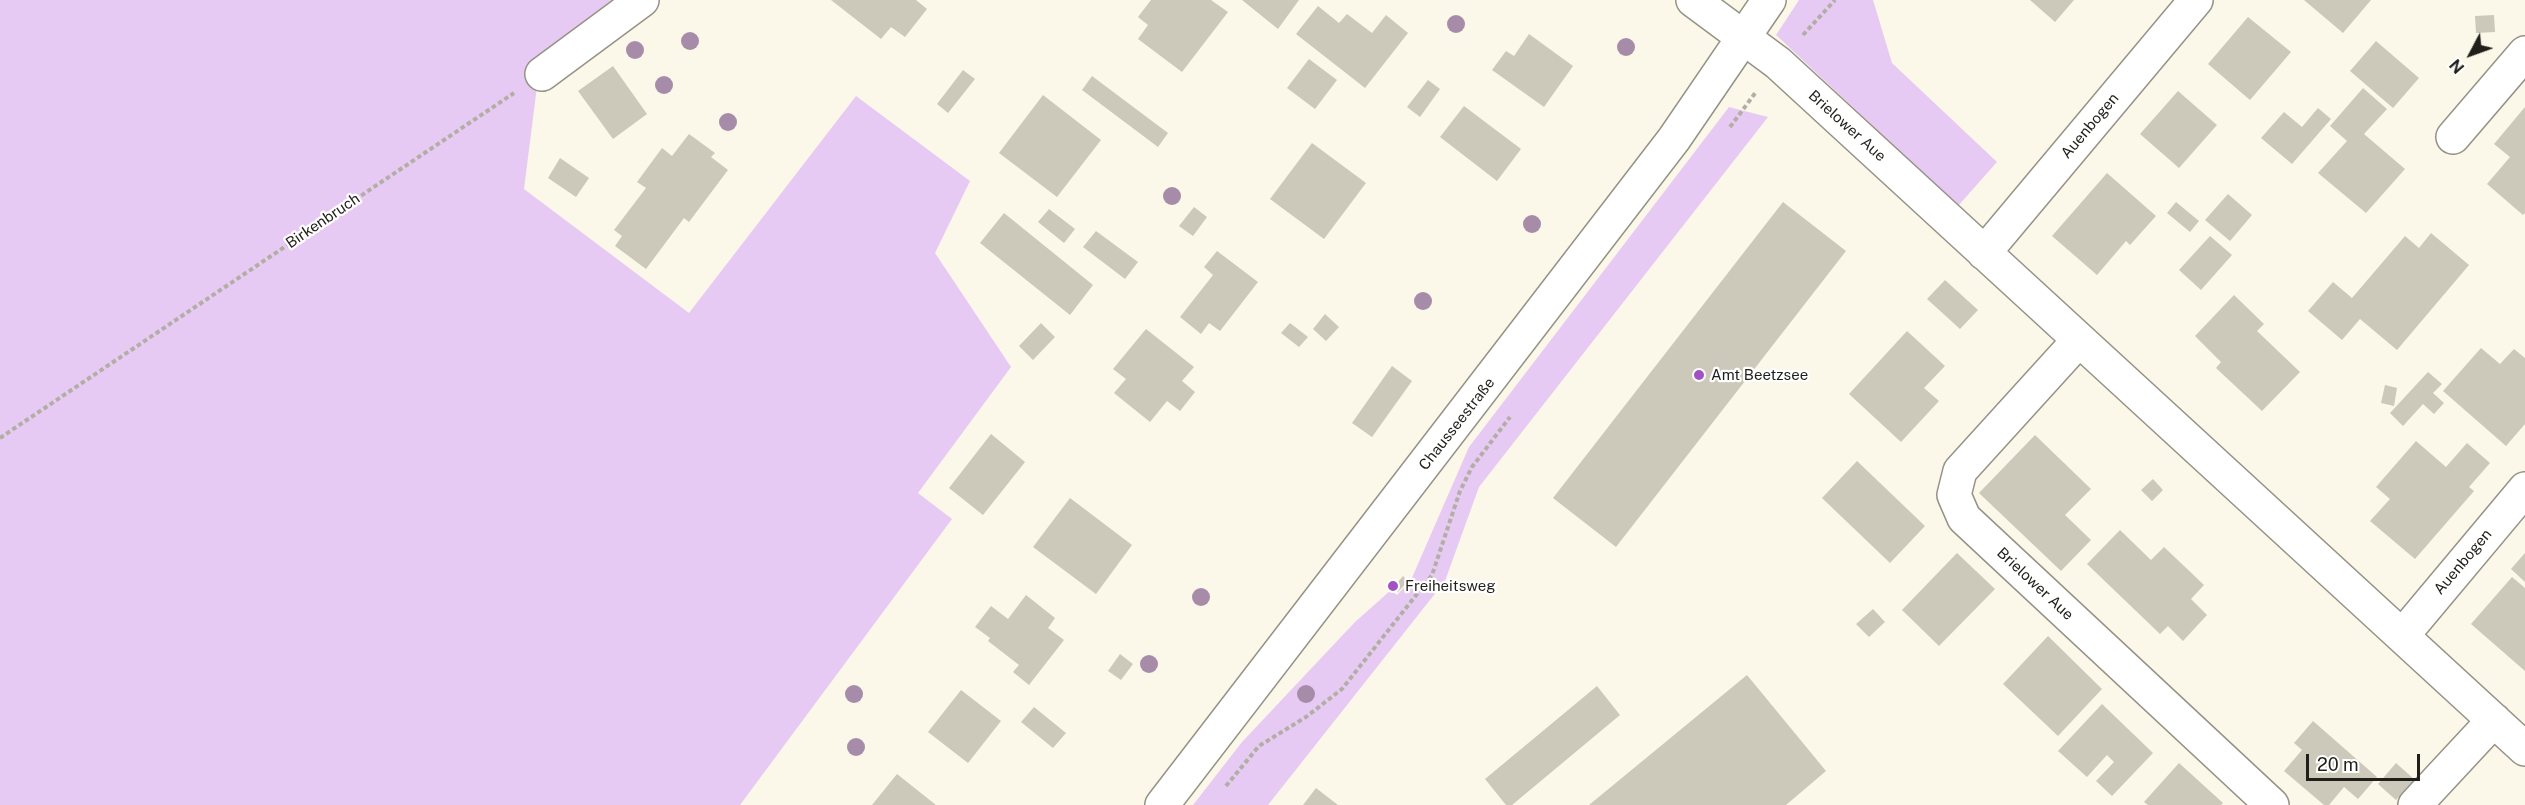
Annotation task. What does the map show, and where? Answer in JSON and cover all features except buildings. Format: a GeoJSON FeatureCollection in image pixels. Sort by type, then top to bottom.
{"type":"FeatureCollection","features":[{"type":"Feature","properties":{"kind":"street"},"geometry":{"type":"LineString","coordinates":[[542,74],[642,0]]}},
{"type":"Feature","properties":{"kind":"street"},"geometry":{"type":"LineString","coordinates":[[1693,0],[1744,37]]}},
{"type":"Feature","properties":{"kind":"street","name":"Chausseestraße"},"geometry":{"type":"LineString","coordinates":[[1162,805],[1674,139],[1769,0]]}},
{"type":"Feature","properties":{"kind":"street","name":"Auenbogen"},"geometry":{"type":"LineString","coordinates":[[1984,253],[2196,0]]}},
{"type":"Feature","properties":{"kind":"street","name":"Brielower Aue"},"geometry":{"type":"LineString","coordinates":[[1744,37],[1778,63],[2525,749]]}},
{"type":"Feature","properties":{"kind":"street"},"geometry":{"type":"LineString","coordinates":[[2453,137],[2525,53]]}},
{"type":"Feature","properties":{"kind":"street","name":"Brielower Aue"},"geometry":{"type":"LineString","coordinates":[[2079,340],[1960,471],[1954,495],[1964,519],[2272,805]]}},
{"type":"Feature","properties":{"kind":"street","name":"Auenbogen"},"geometry":{"type":"LineString","coordinates":[[2402,636],[2525,489]]}},
{"type":"Feature","properties":{"kind":"street"},"geometry":{"type":"LineString","coordinates":[[2415,805],[2494,720]]}},
{"type":"Feature","properties":{"kind":"path"},"geometry":{"type":"LineString","coordinates":[[1728,129],[1778,63],[1835,0]]}},
{"type":"Feature","properties":{"kind":"path","name":"Birkenbruch"},"geometry":{"type":"LineString","coordinates":[[0,438],[542,74]]}},
{"type":"Feature","properties":{"kind":"path"},"geometry":{"type":"LineString","coordinates":[[1224,788],[1258,746],[1306,717],[1342,688],[1432,575],[1460,490],[1472,467],[1514,411]]}},
{"type":"Feature","properties":{"kind":"shaded area"},"geometry":{"type":"Polygon","coordinates":[[[0,0],[626,0],[540,63],[524,189],[689,313],[856,96],[970,181],[935,253],[1011,367],[918,493],[952,519],[740,805],[0,805],[0,0]]]}},
{"type":"Feature","properties":{"kind":"shaded area"},"geometry":{"type":"Polygon","coordinates":[[[1799,0],[1873,0],[1892,63],[1997,162],[1958,206],[1776,35],[1799,0]]]}},
{"type":"Feature","properties":{"kind":"shaded area"},"geometry":{"type":"Polygon","coordinates":[[[1729,107],[1768,117],[1479,487],[1445,581],[1268,805],[1193,805],[1242,742],[1355,622],[1391,590],[1397,595],[1411,580],[1469,447],[1729,107]]]}},
{"type":"Feature","properties":{"kind":"place","name":"Amt Beetzsee"},"geometry":{"type":"Point","coordinates":[1699,375]}},
{"type":"Feature","properties":{"kind":"place","name":"Freiheitsweg"},"geometry":{"type":"Point","coordinates":[1393,586]}}]}
